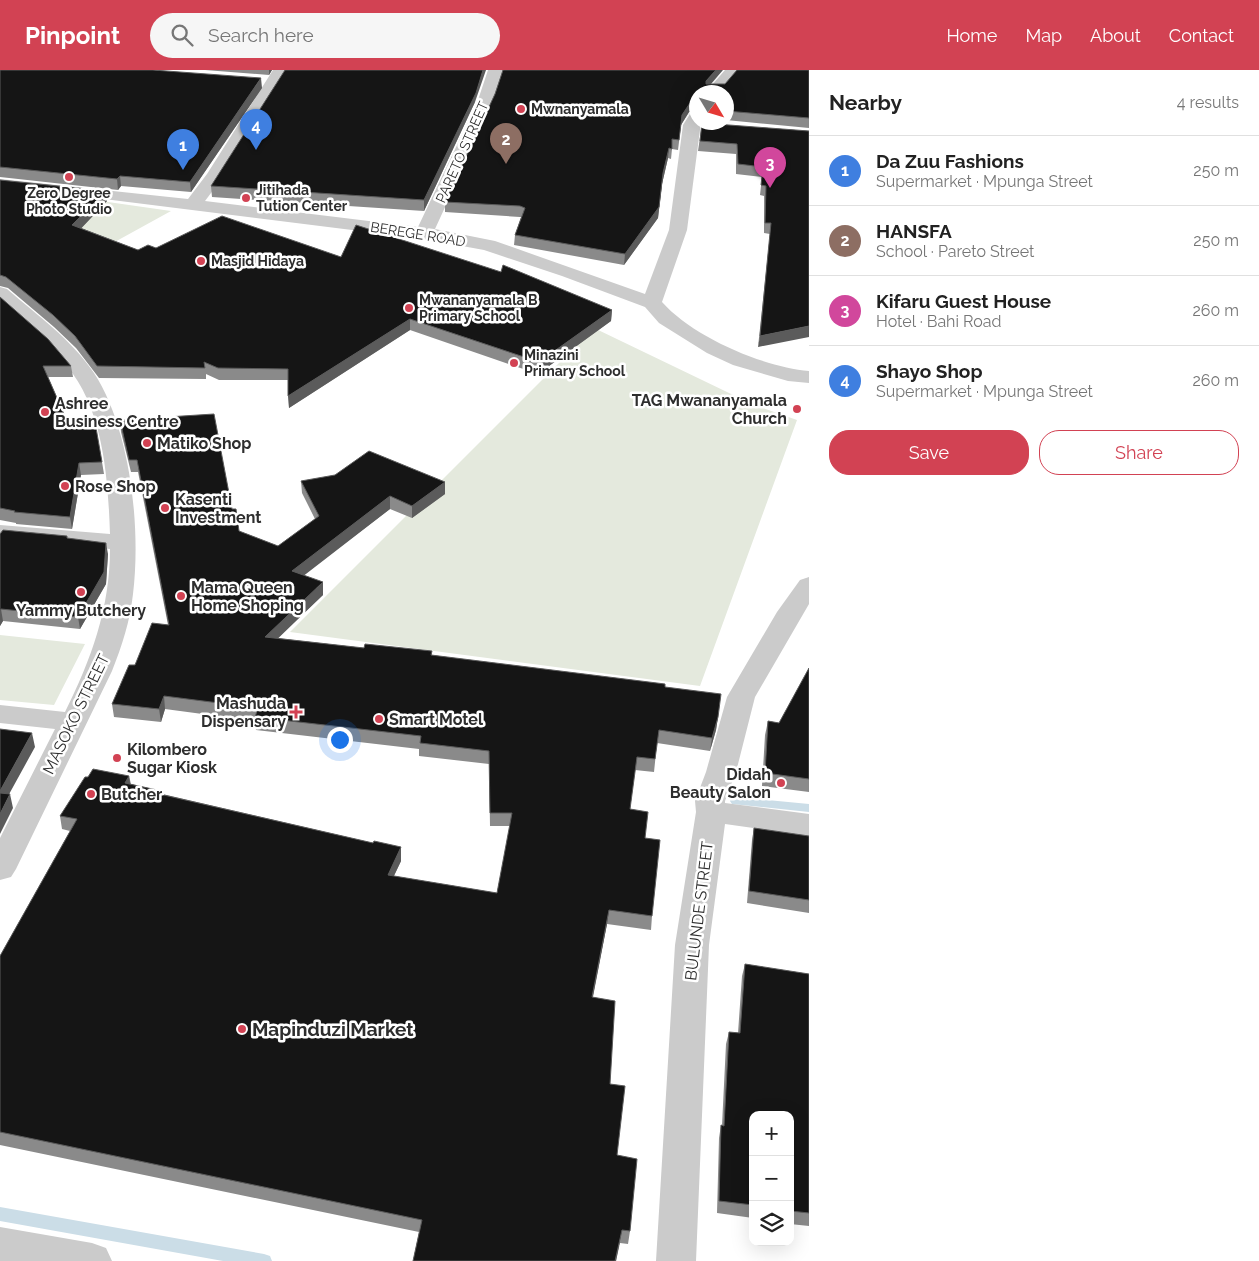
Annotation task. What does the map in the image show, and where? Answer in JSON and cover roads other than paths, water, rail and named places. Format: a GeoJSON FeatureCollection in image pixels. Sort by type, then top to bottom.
{"type":"FeatureCollection","features":[{"type":"Feature","properties":{"kind":"street","name":"PARETO STREET"},"geometry":{"type":"LineString","coordinates":[[424,233],[485,103],[496,70]]}},
{"type":"Feature","properties":{"kind":"street"},"geometry":{"type":"LineString","coordinates":[[485,103],[512,70]]}},
{"type":"Feature","properties":{"kind":"street"},"geometry":{"type":"LineString","coordinates":[[720,85],[733,70]]}},
{"type":"Feature","properties":{"kind":"street"},"geometry":{"type":"LineString","coordinates":[[256,81],[278,76]]}},
{"type":"Feature","properties":{"kind":"street"},"geometry":{"type":"LineString","coordinates":[[192,205],[214,177],[278,76]]}},
{"type":"Feature","properties":{"kind":"street"},"geometry":{"type":"LineString","coordinates":[[652,303],[678,230],[698,130]]}},
{"type":"Feature","properties":{"kind":"street","name":"BEREGE ROAD"},"geometry":{"type":"LineString","coordinates":[[0,184],[88,192],[424,233],[488,246],[569,272],[652,303],[666,319],[714,349],[750,363],[805,380]]}},
{"type":"Feature","properties":{"kind":"street","name":"MASOKO STREET"},"geometry":{"type":"LineString","coordinates":[[0,293],[58,346],[83,374],[101,409],[111,434],[123,543],[121,583],[114,627],[102,667],[0,869]]}},
{"type":"Feature","properties":{"kind":"street"},"geometry":{"type":"LineString","coordinates":[[0,532],[123,543]]}},
{"type":"Feature","properties":{"kind":"street","name":"BULUNDE STREET"},"geometry":{"type":"LineString","coordinates":[[676,1261],[692,945],[711,812],[710,801],[721,772],[741,697],[790,612],[809,585]]}},
{"type":"Feature","properties":{"kind":"street"},"geometry":{"type":"LineString","coordinates":[[0,714],[74,722]]}},
{"type":"Feature","properties":{"kind":"street"},"geometry":{"type":"LineString","coordinates":[[711,812],[809,825]]}},
{"type":"Feature","properties":{"kind":"street"},"geometry":{"type":"LineString","coordinates":[[0,1245],[92,1261]]}},
{"type":"Feature","properties":{"kind":"waterway"},"geometry":{"type":"LineString","coordinates":[[736,801],[809,808]]}},
{"type":"Feature","properties":{"kind":"waterway"},"geometry":{"type":"LineString","coordinates":[[0,1214],[264,1261]]}},
{"type":"Feature","properties":{"kind":"place","name":"Mwnanyamala"},"geometry":{"type":"Point","coordinates":[521,109]}},
{"type":"Feature","properties":{"kind":"place","name":"Shayo Shop"},"geometry":{"type":"Point","coordinates":[256,150]}},
{"type":"Feature","properties":{"kind":"place","name":"HANSFA"},"geometry":{"type":"Point","coordinates":[506,164]}},
{"type":"Feature","properties":{"kind":"place","name":"Da Zuu Fashions"},"geometry":{"type":"Point","coordinates":[183,170]}},
{"type":"Feature","properties":{"kind":"place","name":"Zero Degree Photo Studio"},"geometry":{"type":"Point","coordinates":[69,177]}},
{"type":"Feature","properties":{"kind":"place","name":"Kifaru Guest House"},"geometry":{"type":"Point","coordinates":[770,188]}},
{"type":"Feature","properties":{"kind":"place","name":"Jitihada Tution Center"},"geometry":{"type":"Point","coordinates":[246,198]}},
{"type":"Feature","properties":{"kind":"place","name":"Masjid Hidaya"},"geometry":{"type":"Point","coordinates":[201,261]}},
{"type":"Feature","properties":{"kind":"place","name":"Mwananyamala B Primary School"},"geometry":{"type":"Point","coordinates":[409,308]}},
{"type":"Feature","properties":{"kind":"place","name":"Minazini Primary School"},"geometry":{"type":"Point","coordinates":[514,363]}},
{"type":"Feature","properties":{"kind":"place","name":"TAG Mwananyamala Church"},"geometry":{"type":"Point","coordinates":[797,409]}},
{"type":"Feature","properties":{"kind":"place","name":"Ashree Business Centre"},"geometry":{"type":"Point","coordinates":[45,412]}},
{"type":"Feature","properties":{"kind":"place","name":"Matiko Shop"},"geometry":{"type":"Point","coordinates":[147,443]}},
{"type":"Feature","properties":{"kind":"place","name":"Rose Shop"},"geometry":{"type":"Point","coordinates":[65,486]}},
{"type":"Feature","properties":{"kind":"place","name":"Kasenti Investment"},"geometry":{"type":"Point","coordinates":[165,508]}},
{"type":"Feature","properties":{"kind":"place","name":"Yammy Butchery"},"geometry":{"type":"Point","coordinates":[81,592]}},
{"type":"Feature","properties":{"kind":"place","name":"Mama Queen Home Shoping"},"geometry":{"type":"Point","coordinates":[181,596]}},
{"type":"Feature","properties":{"kind":"place","name":"Mashuda Dispensary"},"geometry":{"type":"Point","coordinates":[296,712]}},
{"type":"Feature","properties":{"kind":"place","name":"Smart Motel"},"geometry":{"type":"Point","coordinates":[379,719]}},
{"type":"Feature","properties":{"kind":"place","name":"Kilombero Sugar Kiosk"},"geometry":{"type":"Point","coordinates":[117,758]}},
{"type":"Feature","properties":{"kind":"place","name":"Didah Beauty Salon"},"geometry":{"type":"Point","coordinates":[781,783]}},
{"type":"Feature","properties":{"kind":"place","name":"Butcher"},"geometry":{"type":"Point","coordinates":[91,794]}},
{"type":"Feature","properties":{"kind":"place","name":"Mapinduzi Market"},"geometry":{"type":"Point","coordinates":[242,1029]}}]}
